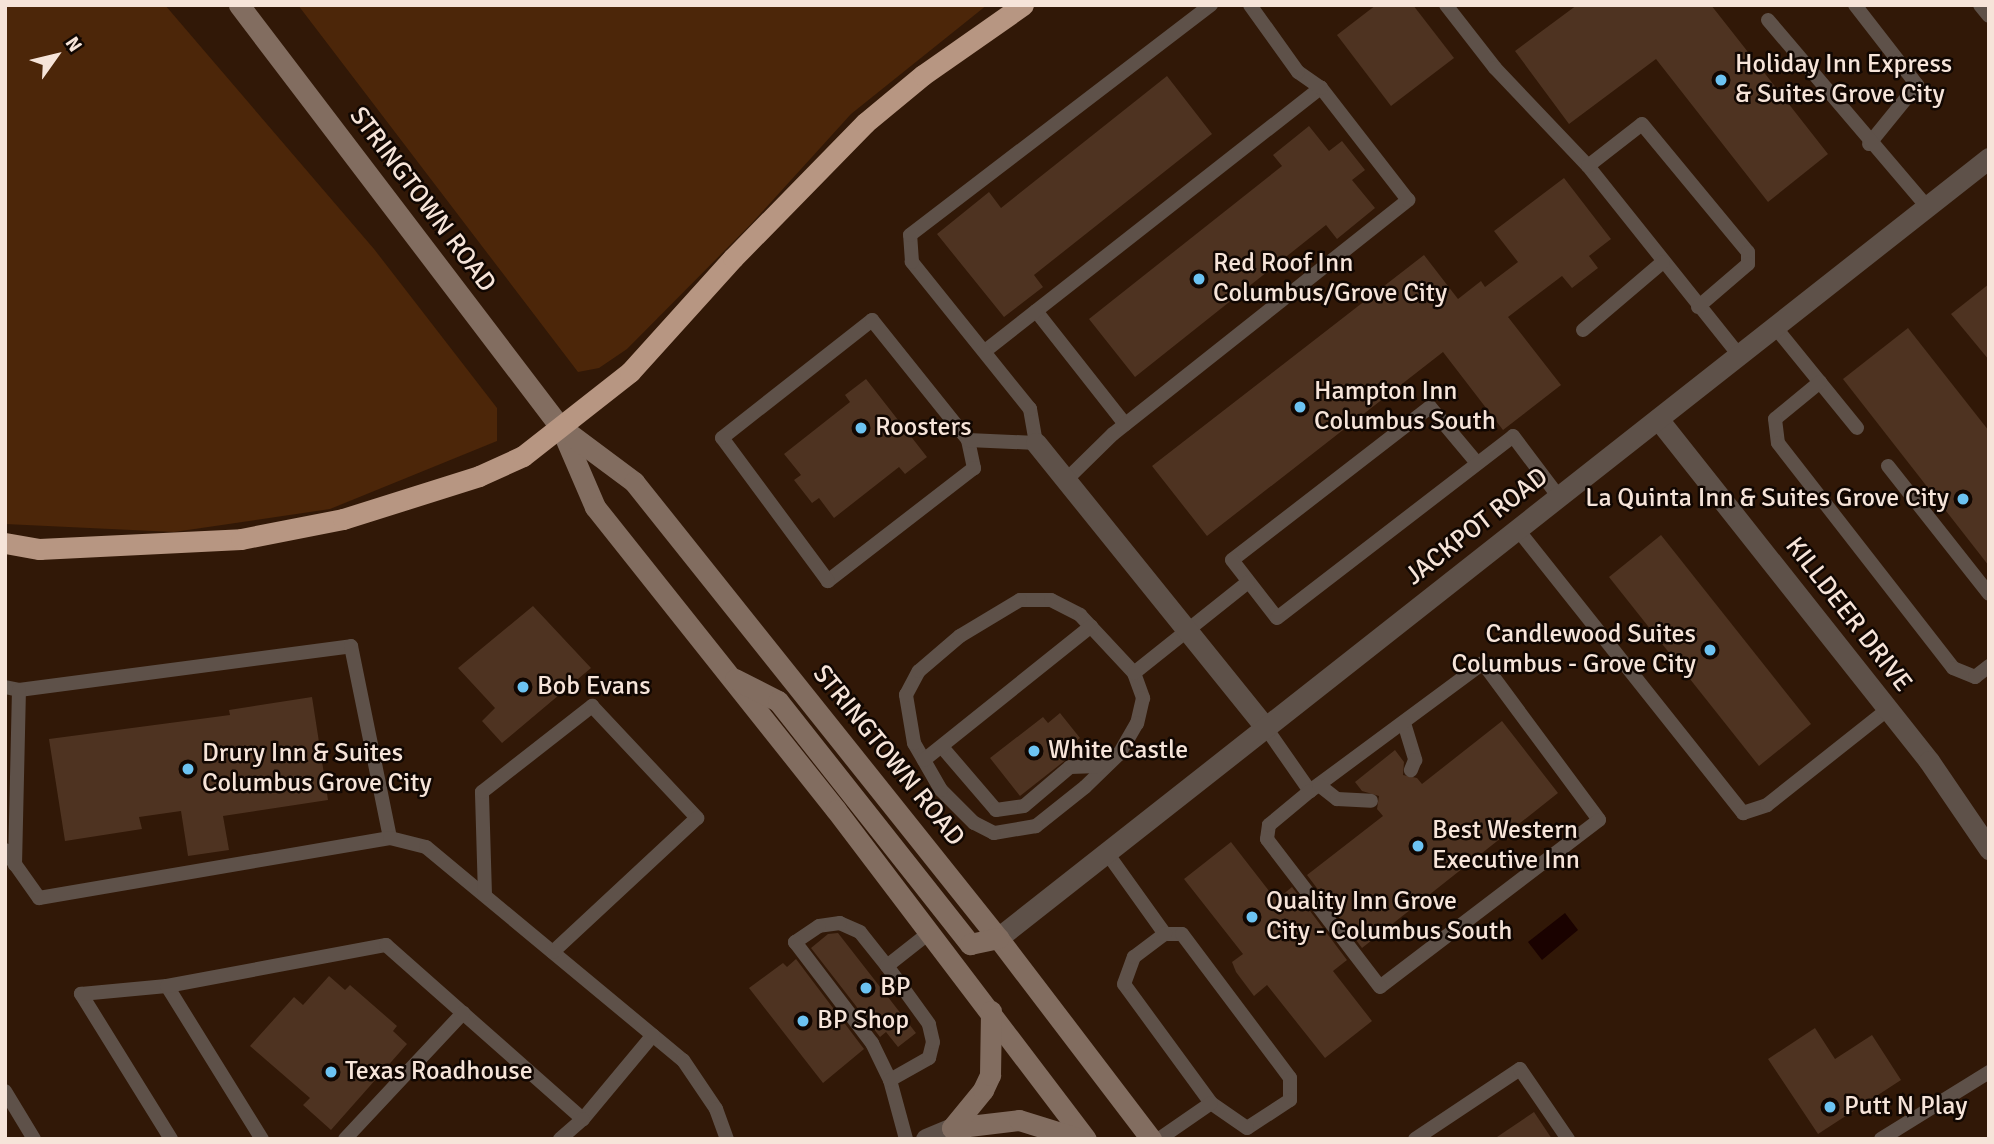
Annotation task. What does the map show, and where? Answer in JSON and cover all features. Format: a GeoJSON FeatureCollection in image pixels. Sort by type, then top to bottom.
{"type":"FeatureCollection","features":[{"type":"Feature","properties":{"kind":"highway"},"geometry":{"type":"LineString","coordinates":[[5,543],[39,549],[242,539],[343,519],[479,476],[523,456],[630,372],[733,258],[865,123],[923,75],[1023,5]]}},
{"type":"Feature","properties":{"kind":"main road","name":"STRINGTOWN ROAD"},"geometry":{"type":"LineString","coordinates":[[243,11],[561,428],[595,507],[930,932],[1086,1139]]}},
{"type":"Feature","properties":{"kind":"main road","name":"STRINGTOWN ROAD"},"geometry":{"type":"LineString","coordinates":[[561,428],[634,482],[998,938],[1151,1139]]}},
{"type":"Feature","properties":{"kind":"main road"},"geometry":{"type":"LineString","coordinates":[[729,676],[778,701],[970,944],[998,938]]}},
{"type":"Feature","properties":{"kind":"main road"},"geometry":{"type":"LineString","coordinates":[[952,1128],[983,1090],[990,1075],[990,1011]]}},
{"type":"Feature","properties":{"kind":"main road"},"geometry":{"type":"LineString","coordinates":[[952,1128],[1019,1120],[1080,1139]]}},
{"type":"Feature","properties":{"kind":"street","name":"JACKPOT ROAD"},"geometry":{"type":"LineString","coordinates":[[998,938],[1989,158]]}},
{"type":"Feature","properties":{"kind":"street","name":"KILLDEER DRIVE"},"geometry":{"type":"LineString","coordinates":[[1658,419],[1887,710],[1989,849]]}},
{"type":"Feature","properties":{"kind":"street"},"geometry":{"type":"LineString","coordinates":[[1036,443],[1266,728]]}},
{"type":"Feature","properties":{"kind":"street"},"geometry":{"type":"LineString","coordinates":[[926,1139],[952,1128]]}},
{"type":"Feature","properties":{"kind":"lane"},"geometry":{"type":"LineString","coordinates":[[968,440],[974,468],[828,581],[722,438],[872,320],[968,440],[1036,443],[1030,410],[912,262],[910,236],[1211,5]]}},
{"type":"Feature","properties":{"kind":"lane"},"geometry":{"type":"LineString","coordinates":[[1066,480],[1125,424],[1408,200],[1321,88],[1298,72],[1250,5]]}},
{"type":"Feature","properties":{"kind":"lane"},"geometry":{"type":"LineString","coordinates":[[1446,5],[1495,68],[1588,166],[1739,355]]}},
{"type":"Feature","properties":{"kind":"lane"},"geometry":{"type":"LineString","coordinates":[[1855,5],[1917,85],[1869,144]]}},
{"type":"Feature","properties":{"kind":"lane"},"geometry":{"type":"LineString","coordinates":[[1980,5],[1989,16]]}},
{"type":"Feature","properties":{"kind":"lane"},"geometry":{"type":"LineString","coordinates":[[1768,20],[1869,144],[1927,207]]}},
{"type":"Feature","properties":{"kind":"lane"},"geometry":{"type":"LineString","coordinates":[[985,351],[1321,88]]}},
{"type":"Feature","properties":{"kind":"lane"},"geometry":{"type":"LineString","coordinates":[[1588,166],[1642,124],[1748,252],[1748,264],[1698,307]]}},
{"type":"Feature","properties":{"kind":"lane"},"geometry":{"type":"LineString","coordinates":[[1583,330],[1663,262]]}},
{"type":"Feature","properties":{"kind":"lane"},"geometry":{"type":"LineString","coordinates":[[1036,311],[1125,424]]}},
{"type":"Feature","properties":{"kind":"lane"},"geometry":{"type":"LineString","coordinates":[[1775,327],[1857,428]]}},
{"type":"Feature","properties":{"kind":"lane"},"geometry":{"type":"LineString","coordinates":[[1820,382],[1774,419],[1778,443],[1953,668],[1975,677],[1989,666]]}},
{"type":"Feature","properties":{"kind":"lane"},"geometry":{"type":"LineString","coordinates":[[1477,463],[1430,407],[1232,560],[1277,618],[1513,436],[1559,497]]}},
{"type":"Feature","properties":{"kind":"lane"},"geometry":{"type":"LineString","coordinates":[[1888,466],[1989,594]]}},
{"type":"Feature","properties":{"kind":"lane"},"geometry":{"type":"LineString","coordinates":[[1518,530],[1743,813],[1767,805],[1887,710]]}},
{"type":"Feature","properties":{"kind":"lane"},"geometry":{"type":"LineString","coordinates":[[1134,673],[1248,582]]}},
{"type":"Feature","properties":{"kind":"lane"},"geometry":{"type":"LineString","coordinates":[[1020,600],[1051,600],[1091,626],[1134,673],[1143,698],[1137,723],[1106,766],[1036,826],[994,833],[974,823],[942,790],[914,743],[906,695],[919,671],[960,636],[1020,600]]}},
{"type":"Feature","properties":{"kind":"lane"},"geometry":{"type":"LineString","coordinates":[[924,760],[1091,626]]}},
{"type":"Feature","properties":{"kind":"lane"},"geometry":{"type":"LineString","coordinates":[[15,864],[12,689],[351,646],[390,838]]}},
{"type":"Feature","properties":{"kind":"lane"},"geometry":{"type":"LineString","coordinates":[[1483,663],[1599,820],[1380,987],[1267,839],[1269,825],[1404,723],[1483,663]]}},
{"type":"Feature","properties":{"kind":"lane"},"geometry":{"type":"LineString","coordinates":[[485,895],[482,792],[592,706],[697,818],[553,952]]}},
{"type":"Feature","properties":{"kind":"lane"},"geometry":{"type":"LineString","coordinates":[[1404,723],[1415,760],[1411,770]]}},
{"type":"Feature","properties":{"kind":"lane"},"geometry":{"type":"LineString","coordinates":[[1266,728],[1315,788],[1336,799],[1371,802]]}},
{"type":"Feature","properties":{"kind":"lane"},"geometry":{"type":"LineString","coordinates":[[942,747],[996,810],[1024,806],[1070,767],[1106,766]]}},
{"type":"Feature","properties":{"kind":"lane"},"geometry":{"type":"LineString","coordinates":[[5,850],[39,898],[390,838],[426,847],[683,1060],[716,1109],[727,1139]]}},
{"type":"Feature","properties":{"kind":"lane"},"geometry":{"type":"LineString","coordinates":[[1107,853],[1165,934]]}},
{"type":"Feature","properties":{"kind":"lane"},"geometry":{"type":"LineString","coordinates":[[890,1080],[929,1058],[933,1042],[929,1024],[860,932],[840,923],[819,926],[794,942],[872,1043],[890,1080],[905,1139]]}},
{"type":"Feature","properties":{"kind":"lane"},"geometry":{"type":"LineString","coordinates":[[887,966],[930,932]]}},
{"type":"Feature","properties":{"kind":"lane"},"geometry":{"type":"LineString","coordinates":[[1182,933],[1290,1078],[1290,1100],[1247,1128],[1211,1103],[1124,984],[1134,957],[1165,934],[1182,933]]}},
{"type":"Feature","properties":{"kind":"lane"},"geometry":{"type":"LineString","coordinates":[[171,1139],[81,994],[167,986],[386,945],[583,1119]]}},
{"type":"Feature","properties":{"kind":"lane"},"geometry":{"type":"LineString","coordinates":[[167,986],[262,1139]]}},
{"type":"Feature","properties":{"kind":"lane"},"geometry":{"type":"LineString","coordinates":[[345,1139],[464,1013]]}},
{"type":"Feature","properties":{"kind":"lane"},"geometry":{"type":"LineString","coordinates":[[560,1139],[583,1119],[653,1035]]}},
{"type":"Feature","properties":{"kind":"lane"},"geometry":{"type":"LineString","coordinates":[[1415,1139],[1520,1069],[1569,1139]]}},
{"type":"Feature","properties":{"kind":"lane"},"geometry":{"type":"LineString","coordinates":[[1881,1139],[1989,1072]]}},
{"type":"Feature","properties":{"kind":"lane"},"geometry":{"type":"LineString","coordinates":[[5,1091],[34,1139]]}},
{"type":"Feature","properties":{"kind":"lane"},"geometry":{"type":"LineString","coordinates":[[1159,1139],[1211,1103]]}},
{"type":"Feature","properties":{"kind":"shaded area"},"geometry":{"type":"Polygon","coordinates":[[[5,5],[165,5],[374,249],[497,408],[497,441],[330,509],[174,532],[5,524],[5,5]]]}},
{"type":"Feature","properties":{"kind":"shaded area"},"geometry":{"type":"Polygon","coordinates":[[[298,5],[987,5],[851,114],[752,223],[627,349],[599,368],[578,372],[298,5]]]}},
{"type":"Feature","properties":{"kind":"shaded area"},"geometry":{"type":"Polygon","coordinates":[[[1565,913],[1578,930],[1542,960],[1528,942],[1565,913]]]}},
{"type":"Feature","properties":{"kind":"building"},"geometry":{"type":"Polygon","coordinates":[[[1376,5],[1413,5],[1454,58],[1391,106],[1337,35],[1376,5]]]}},
{"type":"Feature","properties":{"kind":"building","name":"Holiday Inn Express & Suites Grove City"},"geometry":{"type":"Polygon","coordinates":[[[1577,5],[1711,5],[1828,154],[1768,202],[1656,59],[1569,124],[1515,51],[1577,5]]]}},
{"type":"Feature","properties":{"kind":"building"},"geometry":{"type":"Polygon","coordinates":[[[1167,76],[1212,134],[1034,275],[1043,287],[1004,317],[937,234],[989,192],[1001,208],[1167,76]]]}},
{"type":"Feature","properties":{"kind":"building","name":"Red Roof Inn Columbus/Grove City"},"geometry":{"type":"Polygon","coordinates":[[[1309,126],[1329,151],[1342,141],[1365,170],[1352,180],[1375,208],[1337,239],[1326,225],[1135,377],[1089,319],[1282,166],[1273,155],[1309,126]]]}},
{"type":"Feature","properties":{"kind":"building","name":"Hampton Inn Columbus South"},"geometry":{"type":"Polygon","coordinates":[[[1564,178],[1611,239],[1589,256],[1598,268],[1572,288],[1562,276],[1508,317],[1561,385],[1503,430],[1443,352],[1207,536],[1152,466],[1424,255],[1458,299],[1481,281],[1485,287],[1518,262],[1494,231],[1564,178]]]}},
{"type":"Feature","properties":{"kind":"building"},"geometry":{"type":"Polygon","coordinates":[[[1989,284],[1989,360],[1951,314],[1989,284]]]}},
{"type":"Feature","properties":{"kind":"building","name":"La Quinta Inn & Suites Grove City"},"geometry":{"type":"Polygon","coordinates":[[[1908,328],[1989,431],[1989,566],[1843,379],[1908,328]]]}},
{"type":"Feature","properties":{"kind":"building","name":"Roosters"},"geometry":{"type":"Polygon","coordinates":[[[866,379],[927,457],[905,474],[899,467],[834,518],[819,498],[812,503],[794,480],[801,475],[784,454],[850,402],[845,395],[866,379]]]}},
{"type":"Feature","properties":{"kind":"building","name":"Candlewood Suites Columbus - Grove City"},"geometry":{"type":"Polygon","coordinates":[[[1661,535],[1811,724],[1759,766],[1609,577],[1661,535]]]}},
{"type":"Feature","properties":{"kind":"building","name":"Bob Evans"},"geometry":{"type":"Polygon","coordinates":[[[533,606],[591,668],[502,743],[482,721],[495,708],[458,668],[533,606]]]}},
{"type":"Feature","properties":{"kind":"building","name":"Drury Inn & Suites Columbus Grove City"},"geometry":{"type":"Polygon","coordinates":[[[312,697],[328,800],[223,816],[229,850],[188,856],[181,811],[139,817],[142,829],[65,841],[49,739],[230,715],[229,710],[312,697]]]}},
{"type":"Feature","properties":{"kind":"building","name":"White Castle"},"geometry":{"type":"Polygon","coordinates":[[[1060,713],[1080,738],[1067,748],[1072,755],[1020,796],[990,758],[1043,717],[1048,723],[1060,713]]]}},
{"type":"Feature","properties":{"kind":"building","name":"Best Western Executive Inn"},"geometry":{"type":"Polygon","coordinates":[[[1502,721],[1558,793],[1362,948],[1307,875],[1383,816],[1377,809],[1379,796],[1362,791],[1355,782],[1395,750],[1404,762],[1403,775],[1417,778],[1422,784],[1502,721]]]}},
{"type":"Feature","properties":{"kind":"building","name":"Quality Inn Grove City - Columbus South"},"geometry":{"type":"Polygon","coordinates":[[[1231,842],[1276,900],[1292,887],[1347,960],[1333,971],[1372,1021],[1325,1058],[1267,985],[1254,996],[1232,962],[1243,954],[1184,879],[1231,842]]]}},
{"type":"Feature","properties":{"kind":"building","name":"BP"},"geometry":{"type":"Polygon","coordinates":[[[838,933],[916,1033],[898,1047],[886,1032],[880,1037],[811,948],[828,934],[838,933]]]}},
{"type":"Feature","properties":{"kind":"building","name":"BP Shop"},"geometry":{"type":"Polygon","coordinates":[[[796,959],[864,1049],[823,1083],[749,988],[783,963],[787,967],[796,959]]]}},
{"type":"Feature","properties":{"kind":"building","name":"Texas Roadhouse"},"geometry":{"type":"Polygon","coordinates":[[[329,976],[345,990],[350,985],[397,1026],[393,1031],[407,1044],[331,1130],[303,1105],[310,1098],[250,1046],[294,997],[303,1005],[329,976]]]}},
{"type":"Feature","properties":{"kind":"building","name":"Putt N Play"},"geometry":{"type":"Polygon","coordinates":[[[1815,1028],[1835,1059],[1872,1035],[1901,1080],[1818,1134],[1768,1059],[1815,1028]]]}},
{"type":"Feature","properties":{"kind":"building"},"geometry":{"type":"Polygon","coordinates":[[[1534,1112],[1552,1139],[1494,1139],[1534,1112]]]}},
{"type":"Feature","properties":{"kind":"place","name":"Holiday Inn Express & Suites Grove City"},"geometry":{"type":"Point","coordinates":[1721,80]}},
{"type":"Feature","properties":{"kind":"place","name":"Red Roof Inn Columbus/Grove City"},"geometry":{"type":"Point","coordinates":[1199,279]}},
{"type":"Feature","properties":{"kind":"place","name":"Hampton Inn Columbus South"},"geometry":{"type":"Point","coordinates":[1300,407]}},
{"type":"Feature","properties":{"kind":"place","name":"Roosters"},"geometry":{"type":"Point","coordinates":[861,428]}},
{"type":"Feature","properties":{"kind":"place","name":"La Quinta Inn & Suites Grove City"},"geometry":{"type":"Point","coordinates":[1963,499]}},
{"type":"Feature","properties":{"kind":"place","name":"Candlewood Suites Columbus - Grove City"},"geometry":{"type":"Point","coordinates":[1710,650]}},
{"type":"Feature","properties":{"kind":"place","name":"Bob Evans"},"geometry":{"type":"Point","coordinates":[523,687]}},
{"type":"Feature","properties":{"kind":"place","name":"White Castle"},"geometry":{"type":"Point","coordinates":[1034,751]}},
{"type":"Feature","properties":{"kind":"place","name":"Drury Inn & Suites Columbus Grove City"},"geometry":{"type":"Point","coordinates":[188,769]}},
{"type":"Feature","properties":{"kind":"place","name":"Best Western Executive Inn"},"geometry":{"type":"Point","coordinates":[1418,846]}},
{"type":"Feature","properties":{"kind":"place","name":"Quality Inn Grove City - Columbus South"},"geometry":{"type":"Point","coordinates":[1252,917]}},
{"type":"Feature","properties":{"kind":"place","name":"BP"},"geometry":{"type":"Point","coordinates":[866,988]}},
{"type":"Feature","properties":{"kind":"place","name":"BP Shop"},"geometry":{"type":"Point","coordinates":[803,1021]}},
{"type":"Feature","properties":{"kind":"place","name":"Texas Roadhouse"},"geometry":{"type":"Point","coordinates":[331,1072]}},
{"type":"Feature","properties":{"kind":"place","name":"Putt N Play"},"geometry":{"type":"Point","coordinates":[1830,1107]}}]}
